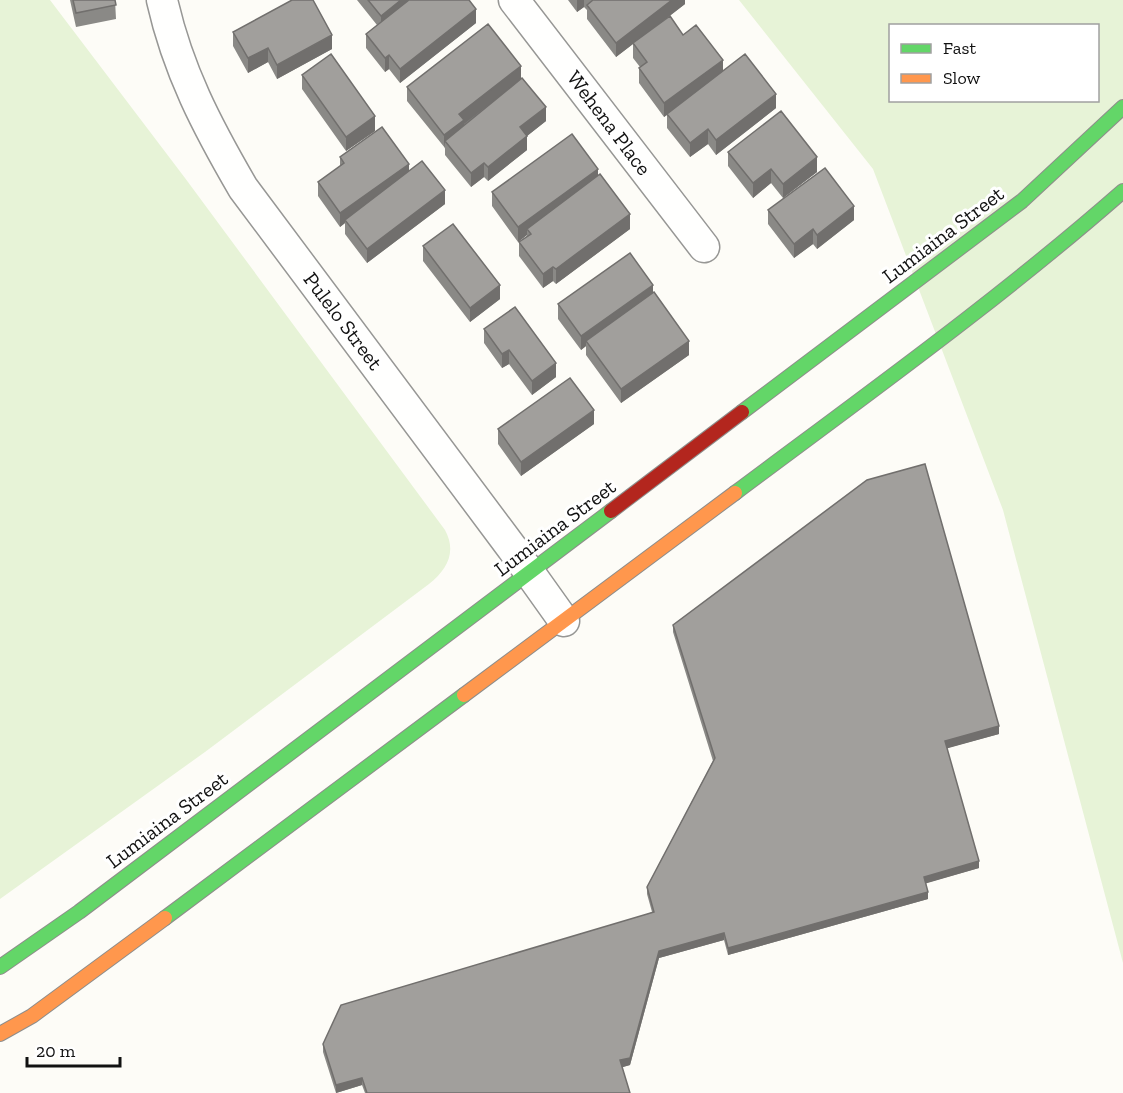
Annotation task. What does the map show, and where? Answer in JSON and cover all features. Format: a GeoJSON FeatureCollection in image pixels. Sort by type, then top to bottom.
{"type":"FeatureCollection","features":[{"type":"Feature","properties":{"kind":"main road","name":"Lumiaina Street"},"geometry":{"type":"LineString","coordinates":[[0,967],[79,912],[1022,201],[1123,107]]}},
{"type":"Feature","properties":{"kind":"main road"},"geometry":{"type":"LineString","coordinates":[[0,1034],[32,1016],[125,949],[950,332],[1076,232],[1123,191]]}},
{"type":"Feature","properties":{"kind":"street","name":"Pulelo Street"},"geometry":{"type":"LineString","coordinates":[[162,0],[184,74],[211,133],[243,188],[564,621]]}},
{"type":"Feature","properties":{"kind":"street","name":"Wehena Place"},"geometry":{"type":"LineString","coordinates":[[514,0],[704,247]]}},
{"type":"Feature","properties":{"kind":"green space"},"geometry":{"type":"Polygon","coordinates":[[[0,0],[50,0],[185,178],[445,530],[450,553],[441,573],[429,584],[205,752],[0,899],[0,0]]]}},
{"type":"Feature","properties":{"kind":"green space"},"geometry":{"type":"Polygon","coordinates":[[[739,0],[1123,0],[1123,963],[1003,510],[873,169],[739,0]]]}},
{"type":"Feature","properties":{"kind":"building"},"geometry":{"type":"Polygon","coordinates":[[[73,0],[115,0],[116,5],[76,13],[73,0]]]}},
{"type":"Feature","properties":{"kind":"building"},"geometry":{"type":"Polygon","coordinates":[[[292,0],[313,0],[332,35],[277,65],[268,48],[248,58],[233,32],[292,0]]]}},
{"type":"Feature","properties":{"kind":"building"},"geometry":{"type":"Polygon","coordinates":[[[368,0],[401,0],[381,16],[368,0]]]}},
{"type":"Feature","properties":{"kind":"building"},"geometry":{"type":"Polygon","coordinates":[[[409,0],[469,0],[476,9],[400,69],[389,55],[385,58],[366,34],[409,0]]]}},
{"type":"Feature","properties":{"kind":"building"},"geometry":{"type":"Polygon","coordinates":[[[593,0],[672,0],[616,43],[587,5],[593,0]]]}},
{"type":"Feature","properties":{"kind":"building"},"geometry":{"type":"Polygon","coordinates":[[[670,16],[683,35],[696,25],[723,60],[664,103],[639,68],[647,62],[633,43],[670,16]]]}},
{"type":"Feature","properties":{"kind":"building"},"geometry":{"type":"Polygon","coordinates":[[[488,24],[521,66],[459,114],[464,120],[444,135],[407,87],[488,24]]]}},
{"type":"Feature","properties":{"kind":"building"},"geometry":{"type":"Polygon","coordinates":[[[331,54],[375,116],[346,137],[302,75],[331,54]]]}},
{"type":"Feature","properties":{"kind":"building"},"geometry":{"type":"Polygon","coordinates":[[[745,54],[776,94],[716,140],[708,129],[690,143],[667,114],[745,54]]]}},
{"type":"Feature","properties":{"kind":"building"},"geometry":{"type":"Polygon","coordinates":[[[522,78],[546,107],[520,127],[527,136],[488,167],[484,163],[471,173],[445,141],[522,78]]]}},
{"type":"Feature","properties":{"kind":"building"},"geometry":{"type":"Polygon","coordinates":[[[781,111],[817,157],[783,184],[771,169],[753,183],[728,152],[781,111]]]}},
{"type":"Feature","properties":{"kind":"building"},"geometry":{"type":"Polygon","coordinates":[[[382,127],[409,164],[340,213],[318,182],[344,163],[340,157],[382,127]]]}},
{"type":"Feature","properties":{"kind":"building"},"geometry":{"type":"Polygon","coordinates":[[[572,134],[598,169],[518,227],[492,192],[572,134]]]}},
{"type":"Feature","properties":{"kind":"building"},"geometry":{"type":"Polygon","coordinates":[[[422,161],[445,190],[367,249],[345,220],[422,161]]]}},
{"type":"Feature","properties":{"kind":"building"},"geometry":{"type":"Polygon","coordinates":[[[825,168],[854,206],[817,235],[813,229],[794,244],[768,210],[825,168]]]}},
{"type":"Feature","properties":{"kind":"building"},"geometry":{"type":"Polygon","coordinates":[[[600,174],[630,214],[556,269],[553,267],[543,274],[519,242],[531,234],[527,229],[600,174]]]}},
{"type":"Feature","properties":{"kind":"building"},"geometry":{"type":"Polygon","coordinates":[[[453,224],[500,285],[470,308],[423,246],[453,224]]]}},
{"type":"Feature","properties":{"kind":"building"},"geometry":{"type":"Polygon","coordinates":[[[630,253],[653,285],[581,336],[558,304],[630,253]]]}},
{"type":"Feature","properties":{"kind":"building"},"geometry":{"type":"Polygon","coordinates":[[[654,292],[689,341],[621,389],[586,341],[654,292]]]}},
{"type":"Feature","properties":{"kind":"building"},"geometry":{"type":"Polygon","coordinates":[[[515,307],[556,363],[532,381],[509,350],[502,354],[484,329],[515,307]]]}},
{"type":"Feature","properties":{"kind":"building"},"geometry":{"type":"Polygon","coordinates":[[[570,378],[594,410],[521,462],[498,429],[570,378]]]}},
{"type":"Feature","properties":{"kind":"building"},"geometry":{"type":"Polygon","coordinates":[[[925,464],[999,726],[945,741],[979,861],[924,877],[928,892],[728,948],[724,933],[659,951],[630,1058],[620,1060],[630,1093],[367,1093],[362,1078],[336,1085],[323,1044],[341,1005],[654,912],[647,887],[715,758],[673,625],[867,480],[925,464]]]}},
{"type":"Feature","properties":{"kind":"traffic: fast"},"geometry":{"type":"LineString","coordinates":[[742,412],[1022,201],[1123,107]]}},
{"type":"Feature","properties":{"kind":"traffic: fast"},"geometry":{"type":"LineString","coordinates":[[735,493],[981,308],[1123,191]]}},
{"type":"Feature","properties":{"kind":"traffic: fast"},"geometry":{"type":"LineString","coordinates":[[0,967],[79,912],[611,511]]}},
{"type":"Feature","properties":{"kind":"traffic: fast"},"geometry":{"type":"LineString","coordinates":[[165,918],[464,695]]}},
{"type":"Feature","properties":{"kind":"traffic: slow"},"geometry":{"type":"LineString","coordinates":[[464,695],[735,493]]}},
{"type":"Feature","properties":{"kind":"traffic: slow"},"geometry":{"type":"LineString","coordinates":[[0,1034],[32,1016],[165,918]]}},
{"type":"Feature","properties":{"kind":"traffic: jam"},"geometry":{"type":"LineString","coordinates":[[611,511],[742,412]]}}]}
